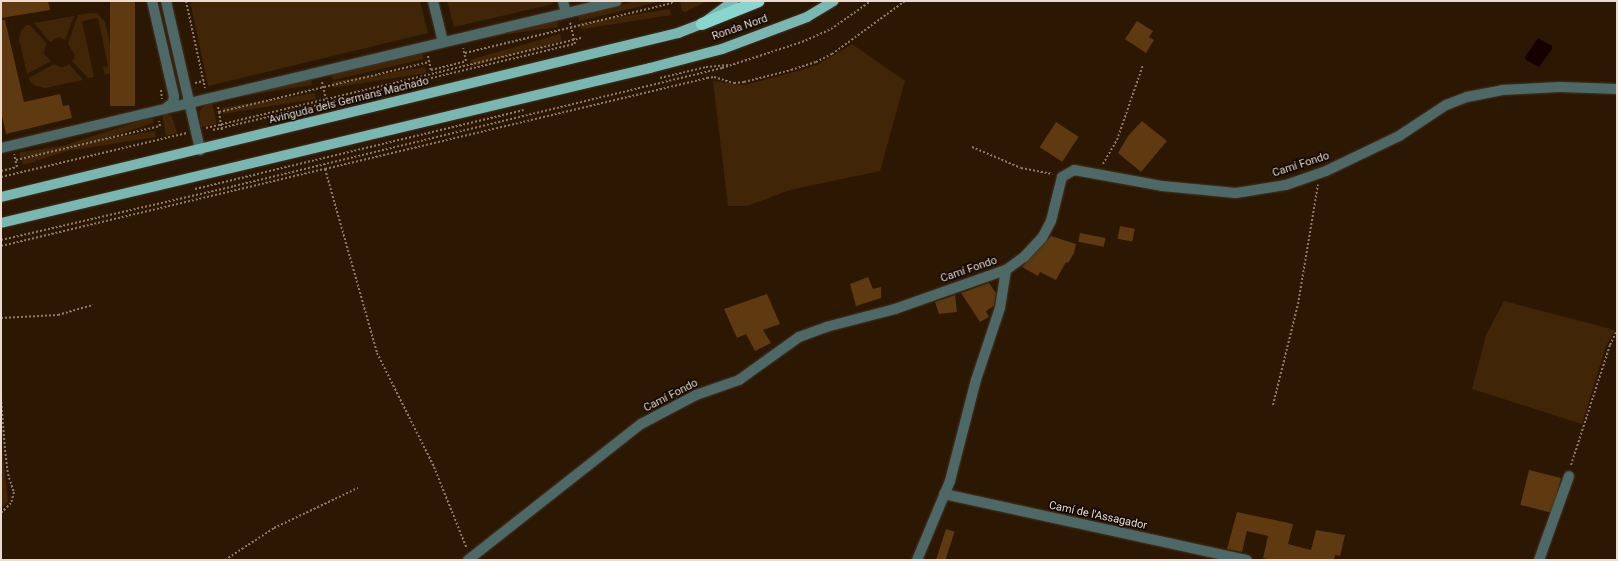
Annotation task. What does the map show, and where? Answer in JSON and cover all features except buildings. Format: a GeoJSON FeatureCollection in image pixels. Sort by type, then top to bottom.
{"type":"FeatureCollection","features":[{"type":"Feature","properties":{"kind":"highway","name":"Ronda Nord"},"geometry":{"type":"LineString","coordinates":[[702,24],[759,1]]}},
{"type":"Feature","properties":{"kind":"main road","name":"Avinguda dels Germans Machado"},"geometry":{"type":"LineString","coordinates":[[1,197],[678,33],[702,24],[734,1]]}},
{"type":"Feature","properties":{"kind":"main road","name":"Ronda Nord"},"geometry":{"type":"LineString","coordinates":[[1,223],[650,68],[722,49],[807,17],[834,1]]}},
{"type":"Feature","properties":{"kind":"street"},"geometry":{"type":"LineString","coordinates":[[152,1],[174,96],[172,103],[167,108]]}},
{"type":"Feature","properties":{"kind":"street"},"geometry":{"type":"LineString","coordinates":[[166,1],[200,150]]}},
{"type":"Feature","properties":{"kind":"street"},"geometry":{"type":"LineString","coordinates":[[433,1],[443,42]]}},
{"type":"Feature","properties":{"kind":"street"},"geometry":{"type":"LineString","coordinates":[[563,1],[568,17]]}},
{"type":"Feature","properties":{"kind":"street"},"geometry":{"type":"LineString","coordinates":[[1,148],[443,42],[568,17],[617,1]]}},
{"type":"Feature","properties":{"kind":"street","name":"Camí Fondo"},"geometry":{"type":"LineString","coordinates":[[469,558],[641,424],[696,395],[739,380],[799,337],[826,326],[895,309],[1006,270],[1024,257],[1042,238],[1051,221],[1062,177],[1074,170],[1162,186],[1236,193],[1286,185],[1319,174],[1399,136],[1446,105],[1467,97],[1502,90],[1560,87],[1617,89]]}},
{"type":"Feature","properties":{"kind":"street"},"geometry":{"type":"LineString","coordinates":[[917,560],[950,481],[976,380],[1000,308],[1006,270]]}},
{"type":"Feature","properties":{"kind":"street"},"geometry":{"type":"LineString","coordinates":[[1539,560],[1569,476]]}},
{"type":"Feature","properties":{"kind":"street","name":"Camí de l'Assagador"},"geometry":{"type":"LineString","coordinates":[[944,494],[1247,560]]}},
{"type":"Feature","properties":{"kind":"path"},"geometry":{"type":"LineString","coordinates":[[186,1],[205,89],[213,87],[222,128]]}},
{"type":"Feature","properties":{"kind":"path"},"geometry":{"type":"LineString","coordinates":[[464,53],[672,3],[672,1]]}},
{"type":"Feature","properties":{"kind":"path"},"geometry":{"type":"LineString","coordinates":[[1,240],[234,186],[732,65],[802,42],[830,29],[871,1]]}},
{"type":"Feature","properties":{"kind":"path"},"geometry":{"type":"LineString","coordinates":[[1,246],[707,78],[714,77],[734,83],[744,82],[791,70],[816,62],[832,54],[906,1]]}},
{"type":"Feature","properties":{"kind":"path"},"geometry":{"type":"LineString","coordinates":[[568,17],[574,40]]}},
{"type":"Feature","properties":{"kind":"path"},"geometry":{"type":"LineString","coordinates":[[212,127],[213,131],[327,101],[582,38]]}},
{"type":"Feature","properties":{"kind":"path"},"geometry":{"type":"LineString","coordinates":[[434,53],[428,55],[431,70],[466,61],[463,46]]}},
{"type":"Feature","properties":{"kind":"path"},"geometry":{"type":"LineString","coordinates":[[219,112],[429,62]]}},
{"type":"Feature","properties":{"kind":"path"},"geometry":{"type":"LineString","coordinates":[[1098,174],[1117,140],[1143,64]]}},
{"type":"Feature","properties":{"kind":"path"},"geometry":{"type":"LineString","coordinates":[[449,65],[451,71]]}},
{"type":"Feature","properties":{"kind":"path"},"geometry":{"type":"LineString","coordinates":[[675,74],[706,66],[732,65]]}},
{"type":"Feature","properties":{"kind":"path"},"geometry":{"type":"LineString","coordinates":[[322,82],[327,101]]}},
{"type":"Feature","properties":{"kind":"path"},"geometry":{"type":"LineString","coordinates":[[16,160],[160,126],[157,114]]}},
{"type":"Feature","properties":{"kind":"path"},"geometry":{"type":"LineString","coordinates":[[206,128],[222,128]]}},
{"type":"Feature","properties":{"kind":"path"},"geometry":{"type":"LineString","coordinates":[[1,177],[182,134]]}},
{"type":"Feature","properties":{"kind":"path"},"geometry":{"type":"LineString","coordinates":[[972,147],[1020,168],[1062,177]]}},
{"type":"Feature","properties":{"kind":"path"},"geometry":{"type":"LineString","coordinates":[[1,171],[17,167]]}},
{"type":"Feature","properties":{"kind":"path"},"geometry":{"type":"LineString","coordinates":[[325,169],[377,353],[434,467],[469,558]]}},
{"type":"Feature","properties":{"kind":"path"},"geometry":{"type":"LineString","coordinates":[[1273,405],[1298,304],[1319,174]]}},
{"type":"Feature","properties":{"kind":"path"},"geometry":{"type":"LineString","coordinates":[[232,177],[234,186]]}},
{"type":"Feature","properties":{"kind":"path"},"geometry":{"type":"LineString","coordinates":[[1,318],[58,315],[93,305]]}},
{"type":"Feature","properties":{"kind":"path"},"geometry":{"type":"LineString","coordinates":[[1569,476],[1570,467],[1616,332]]}},
{"type":"Feature","properties":{"kind":"path"},"geometry":{"type":"LineString","coordinates":[[1,398],[8,474],[14,492],[11,503],[1,513]]}},
{"type":"Feature","properties":{"kind":"path"},"geometry":{"type":"LineString","coordinates":[[226,560],[274,528],[358,488]]}},
{"type":"Feature","properties":{"kind":"shaded area"},"geometry":{"type":"Polygon","coordinates":[[[190,1],[420,1],[428,33],[208,86],[190,1]]]}},
{"type":"Feature","properties":{"kind":"shaded area"},"geometry":{"type":"Polygon","coordinates":[[[447,1],[553,1],[553,4],[454,27],[447,1]]]}},
{"type":"Feature","properties":{"kind":"shaded area"},"geometry":{"type":"Polygon","coordinates":[[[636,1],[663,1],[579,21],[578,15],[636,1]]]}},
{"type":"Feature","properties":{"kind":"shaded area"},"geometry":{"type":"Polygon","coordinates":[[[680,1],[706,2],[685,12],[682,11],[680,1]]]}},
{"type":"Feature","properties":{"kind":"shaded area"},"geometry":{"type":"Polygon","coordinates":[[[670,9],[671,15],[581,29],[580,23],[670,9]]]}},
{"type":"Feature","properties":{"kind":"shaded area"},"geometry":{"type":"Polygon","coordinates":[[[97,13],[105,22],[115,65],[112,72],[105,75],[103,67],[108,66],[98,18],[82,21],[94,77],[88,78],[72,61],[75,56],[68,43],[78,15],[97,13]]]}},
{"type":"Feature","properties":{"kind":"shaded area"},"geometry":{"type":"Polygon","coordinates":[[[74,16],[65,40],[59,37],[50,42],[34,23],[74,16]]]}},
{"type":"Feature","properties":{"kind":"shaded area"},"geometry":{"type":"Polygon","coordinates":[[[557,20],[558,27],[465,40],[464,33],[557,20]]]}},
{"type":"Feature","properties":{"kind":"shaded area"},"geometry":{"type":"Polygon","coordinates":[[[26,25],[30,25],[47,44],[44,54],[51,61],[27,74],[19,39],[21,31],[26,25]]]}},
{"type":"Feature","properties":{"kind":"shaded area"},"geometry":{"type":"Polygon","coordinates":[[[560,34],[562,41],[473,66],[471,60],[560,34]]]}},
{"type":"Feature","properties":{"kind":"shaded area"},"geometry":{"type":"Polygon","coordinates":[[[1538,38],[1552,46],[1552,49],[1539,67],[1526,60],[1525,57],[1538,38]]]}},
{"type":"Feature","properties":{"kind":"shaded area"},"geometry":{"type":"Polygon","coordinates":[[[852,44],[905,81],[880,171],[790,190],[747,206],[728,206],[713,81],[745,85],[819,64],[852,44]]]}},
{"type":"Feature","properties":{"kind":"shaded area"},"geometry":{"type":"Polygon","coordinates":[[[422,52],[424,59],[333,80],[331,74],[422,52]]]}},
{"type":"Feature","properties":{"kind":"shaded area"},"geometry":{"type":"Polygon","coordinates":[[[54,64],[62,68],[69,64],[83,80],[45,88],[36,86],[30,82],[29,78],[54,64]]]}},
{"type":"Feature","properties":{"kind":"shaded area"},"geometry":{"type":"Polygon","coordinates":[[[425,67],[426,73],[333,88],[332,82],[425,67]]]}},
{"type":"Feature","properties":{"kind":"shaded area"},"geometry":{"type":"Polygon","coordinates":[[[311,79],[312,85],[219,100],[218,94],[311,79]]]}},
{"type":"Feature","properties":{"kind":"shaded area"},"geometry":{"type":"Polygon","coordinates":[[[315,93],[316,99],[223,114],[222,108],[315,93]]]}},
{"type":"Feature","properties":{"kind":"shaded area"},"geometry":{"type":"Polygon","coordinates":[[[212,103],[217,124],[201,127],[199,111],[205,105],[212,103]]]}},
{"type":"Feature","properties":{"kind":"shaded area"},"geometry":{"type":"Polygon","coordinates":[[[162,114],[172,116],[177,133],[166,136],[162,114]]]}},
{"type":"Feature","properties":{"kind":"shaded area"},"geometry":{"type":"Polygon","coordinates":[[[152,117],[154,123],[24,165],[22,159],[152,117]]]}},
{"type":"Feature","properties":{"kind":"shaded area"},"geometry":{"type":"Polygon","coordinates":[[[155,131],[156,137],[21,158],[20,152],[155,131]]]}},
{"type":"Feature","properties":{"kind":"shaded area"},"geometry":{"type":"Polygon","coordinates":[[[1504,301],[1615,330],[1606,346],[1582,424],[1472,389],[1486,335],[1504,301]]]}},
{"type":"Feature","properties":{"kind":"shaded area"},"geometry":{"type":"Polygon","coordinates":[[[1,438],[8,502],[1,508],[1,438]]]}}]}
